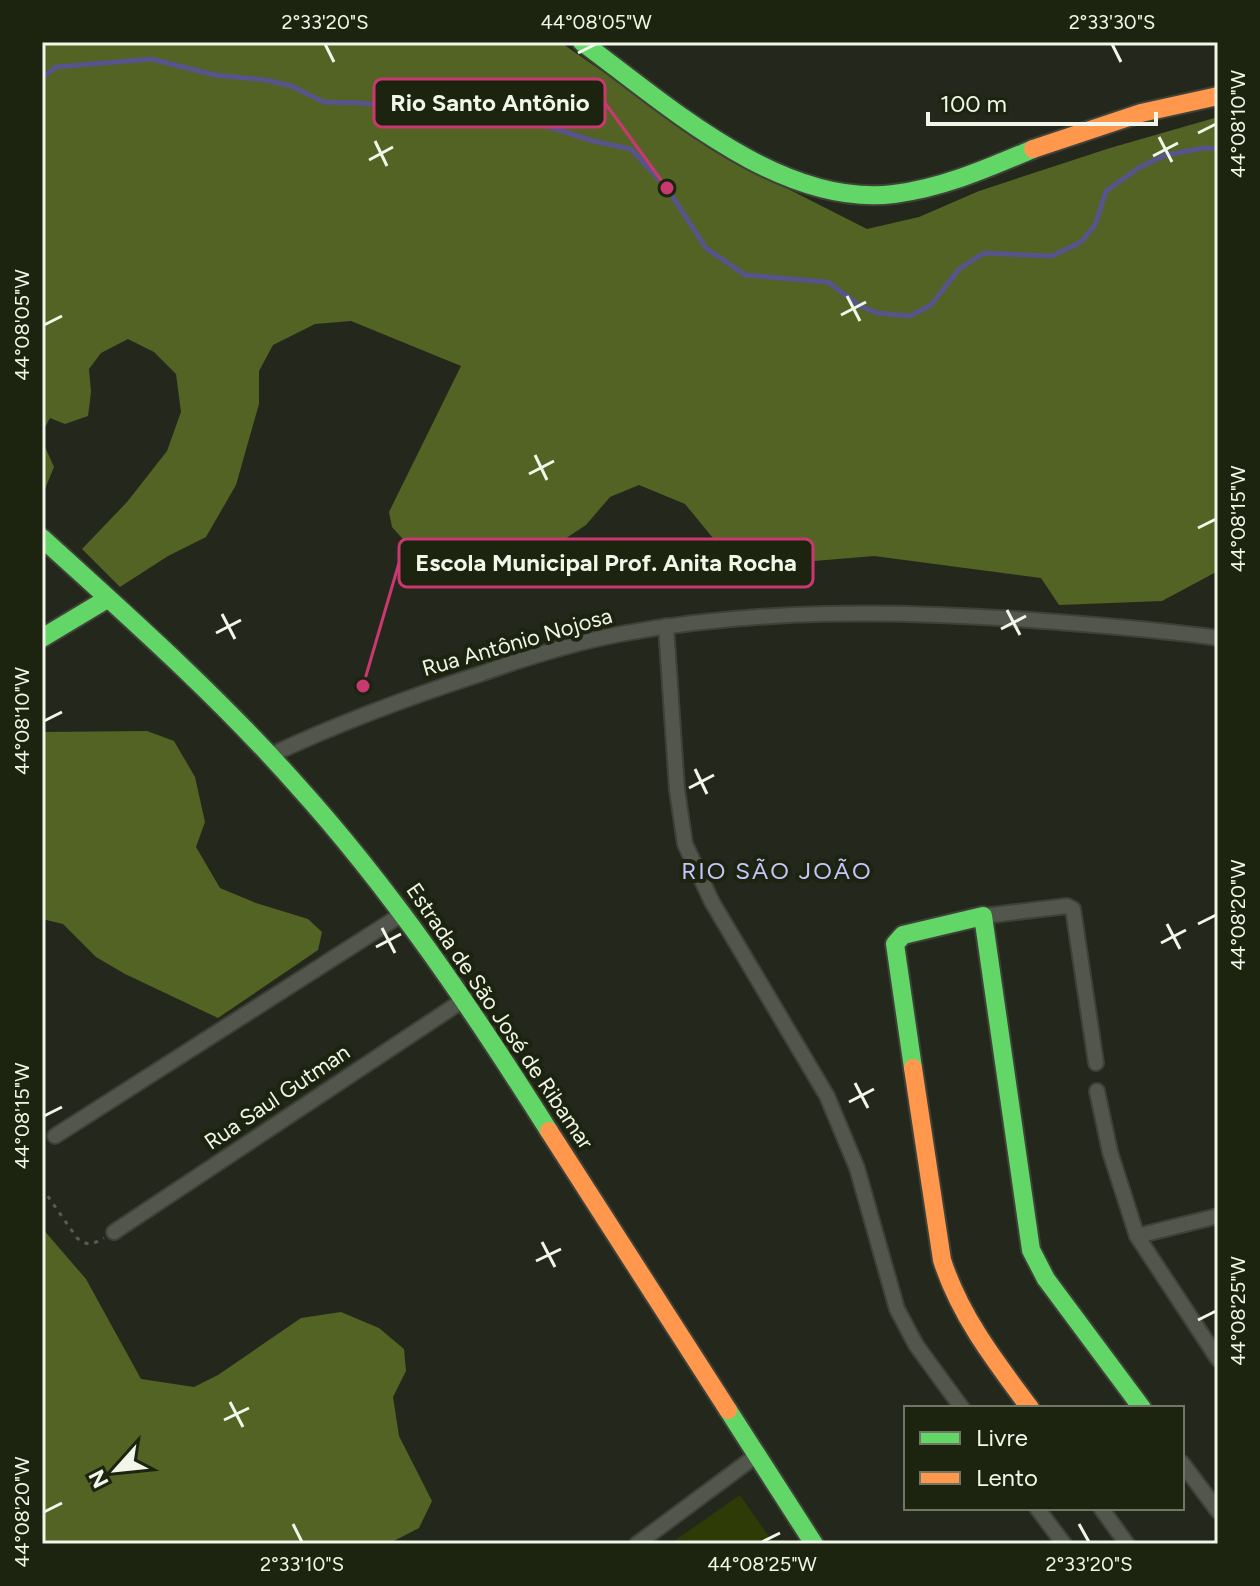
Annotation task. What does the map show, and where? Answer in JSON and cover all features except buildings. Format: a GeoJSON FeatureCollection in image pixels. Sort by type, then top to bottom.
{"type":"FeatureCollection","features":[{"type":"Feature","properties":{"kind":"main road"},"geometry":{"type":"LineString","coordinates":[[582,42],[677,111],[755,160],[813,186],[851,195],[887,195],[950,181],[1065,137],[1143,112],[1218,96]]}},
{"type":"Feature","properties":{"kind":"main road","name":"Estrada de São José de Ribamar"},"geometry":{"type":"LineString","coordinates":[[42,538],[271,755],[404,913],[465,999],[814,1544]]}},
{"type":"Feature","properties":{"kind":"main road"},"geometry":{"type":"LineString","coordinates":[[42,638],[107,599]]}},
{"type":"Feature","properties":{"kind":"main road"},"geometry":{"type":"LineString","coordinates":[[1029,1406],[961,1311],[948,1282],[942,1260],[895,944],[903,935],[983,916],[1031,1250],[1046,1279],[1141,1406]]}},
{"type":"Feature","properties":{"kind":"street","name":"Rua Antônio Nojosa"},"geometry":{"type":"LineString","coordinates":[[271,755],[371,710],[502,666],[590,641],[666,626],[818,612],[880,612],[1153,629],[1218,638]]}},
{"type":"Feature","properties":{"kind":"street"},"geometry":{"type":"LineString","coordinates":[[666,626],[677,790],[685,844],[712,902],[827,1096],[857,1168],[897,1309],[916,1345],[961,1406]]}},
{"type":"Feature","properties":{"kind":"street"},"geometry":{"type":"LineString","coordinates":[[983,916],[1067,906],[1073,909],[1096,1063]]}},
{"type":"Feature","properties":{"kind":"street"},"geometry":{"type":"LineString","coordinates":[[55,1136],[404,913]]}},
{"type":"Feature","properties":{"kind":"street","name":"Rua Saul Gutman"},"geometry":{"type":"LineString","coordinates":[[114,1232],[465,999]]}},
{"type":"Feature","properties":{"kind":"street"},"geometry":{"type":"LineString","coordinates":[[1097,1091],[1110,1152],[1137,1236],[1218,1359]]}},
{"type":"Feature","properties":{"kind":"street"},"geometry":{"type":"LineString","coordinates":[[1137,1236],[1218,1216]]}},
{"type":"Feature","properties":{"kind":"street"},"geometry":{"type":"LineString","coordinates":[[637,1544],[757,1455]]}},
{"type":"Feature","properties":{"kind":"street"},"geometry":{"type":"LineString","coordinates":[[1184,1466],[1218,1511]]}},
{"type":"Feature","properties":{"kind":"street"},"geometry":{"type":"LineString","coordinates":[[1038,1510],[1064,1544]]}},
{"type":"Feature","properties":{"kind":"street"},"geometry":{"type":"LineString","coordinates":[[1102,1510],[1127,1544]]}},
{"type":"Feature","properties":{"kind":"path"},"geometry":{"type":"LineString","coordinates":[[42,1188],[84,1244],[92,1245],[114,1232]]}},
{"type":"Feature","properties":{"kind":"green space"},"geometry":{"type":"Polygon","coordinates":[[[42,42],[560,42],[729,159],[867,229],[919,217],[979,191],[1218,117],[1218,571],[1162,601],[1059,605],[1041,578],[874,556],[778,564],[717,543],[685,504],[639,485],[610,497],[586,525],[530,562],[477,572],[420,558],[392,527],[389,512],[461,366],[351,321],[315,324],[273,345],[259,371],[259,404],[236,485],[206,537],[168,556],[120,587],[82,549],[127,502],[167,451],[181,412],[176,374],[154,352],[128,339],[101,353],[89,369],[91,392],[88,416],[65,424],[50,418],[42,433],[42,42]]]}},
{"type":"Feature","properties":{"kind":"green space"},"geometry":{"type":"Polygon","coordinates":[[[42,440],[54,467],[42,490],[42,440]]]}},
{"type":"Feature","properties":{"kind":"green space"},"geometry":{"type":"Polygon","coordinates":[[[147,731],[174,741],[195,777],[205,822],[196,847],[220,888],[308,919],[322,932],[318,950],[218,1018],[125,974],[96,957],[63,924],[42,919],[42,732],[147,731]]]}},
{"type":"Feature","properties":{"kind":"green space"},"geometry":{"type":"Polygon","coordinates":[[[42,1228],[86,1279],[141,1379],[194,1387],[218,1375],[301,1318],[341,1312],[379,1328],[404,1349],[406,1371],[393,1397],[399,1436],[432,1501],[419,1528],[388,1544],[42,1544],[42,1228]]]}},
{"type":"Feature","properties":{"kind":"green space"},"geometry":{"type":"Polygon","coordinates":[[[740,1495],[774,1544],[670,1544],[740,1495]]]}},
{"type":"Feature","properties":{"kind":"waterway"},"geometry":{"type":"LineString","coordinates":[[42,78],[56,67],[151,59],[215,75],[291,86],[324,102],[361,103],[474,118],[497,110],[593,141],[631,149],[667,188],[706,248],[745,275],[828,282],[860,306],[877,313],[910,316],[931,305],[959,269],[984,253],[1052,256],[1081,242],[1095,225],[1106,191],[1140,167],[1166,155],[1204,148],[1218,149]]}},
{"type":"Feature","properties":{"kind":"traffic: fast"},"geometry":{"type":"LineString","coordinates":[[582,42],[728,147],[768,169],[810,185],[852,194],[894,194],[965,176],[1033,149]]}},
{"type":"Feature","properties":{"kind":"traffic: fast"},"geometry":{"type":"LineString","coordinates":[[42,538],[204,688],[331,824],[430,951],[549,1131]]}},
{"type":"Feature","properties":{"kind":"traffic: fast"},"geometry":{"type":"LineString","coordinates":[[42,638],[107,599]]}},
{"type":"Feature","properties":{"kind":"traffic: fast"},"geometry":{"type":"LineString","coordinates":[[913,1068],[895,944],[903,935],[983,916],[1031,1250],[1046,1279],[1141,1406]]}},
{"type":"Feature","properties":{"kind":"traffic: fast"},"geometry":{"type":"LineString","coordinates":[[728,1410],[814,1544]]}},
{"type":"Feature","properties":{"kind":"traffic: slow"},"geometry":{"type":"LineString","coordinates":[[1033,149],[1141,113],[1218,96]]}},
{"type":"Feature","properties":{"kind":"traffic: slow"},"geometry":{"type":"LineString","coordinates":[[913,1068],[942,1260],[969,1319],[1029,1406]]}},
{"type":"Feature","properties":{"kind":"traffic: slow"},"geometry":{"type":"LineString","coordinates":[[549,1131],[728,1410]]}},
{"type":"Feature","properties":{"kind":"place","name":"Rio Santo Antônio"},"geometry":{"type":"Point","coordinates":[667,188]}},
{"type":"Feature","properties":{"kind":"place","name":"Escola Municipal Prof. Anita Rocha"},"geometry":{"type":"Point","coordinates":[363,686]}},
{"type":"Feature","properties":{"kind":"district","name":"RIO SÃO JOÃO"},"geometry":{"type":"Point","coordinates":[777,870]}}]}
